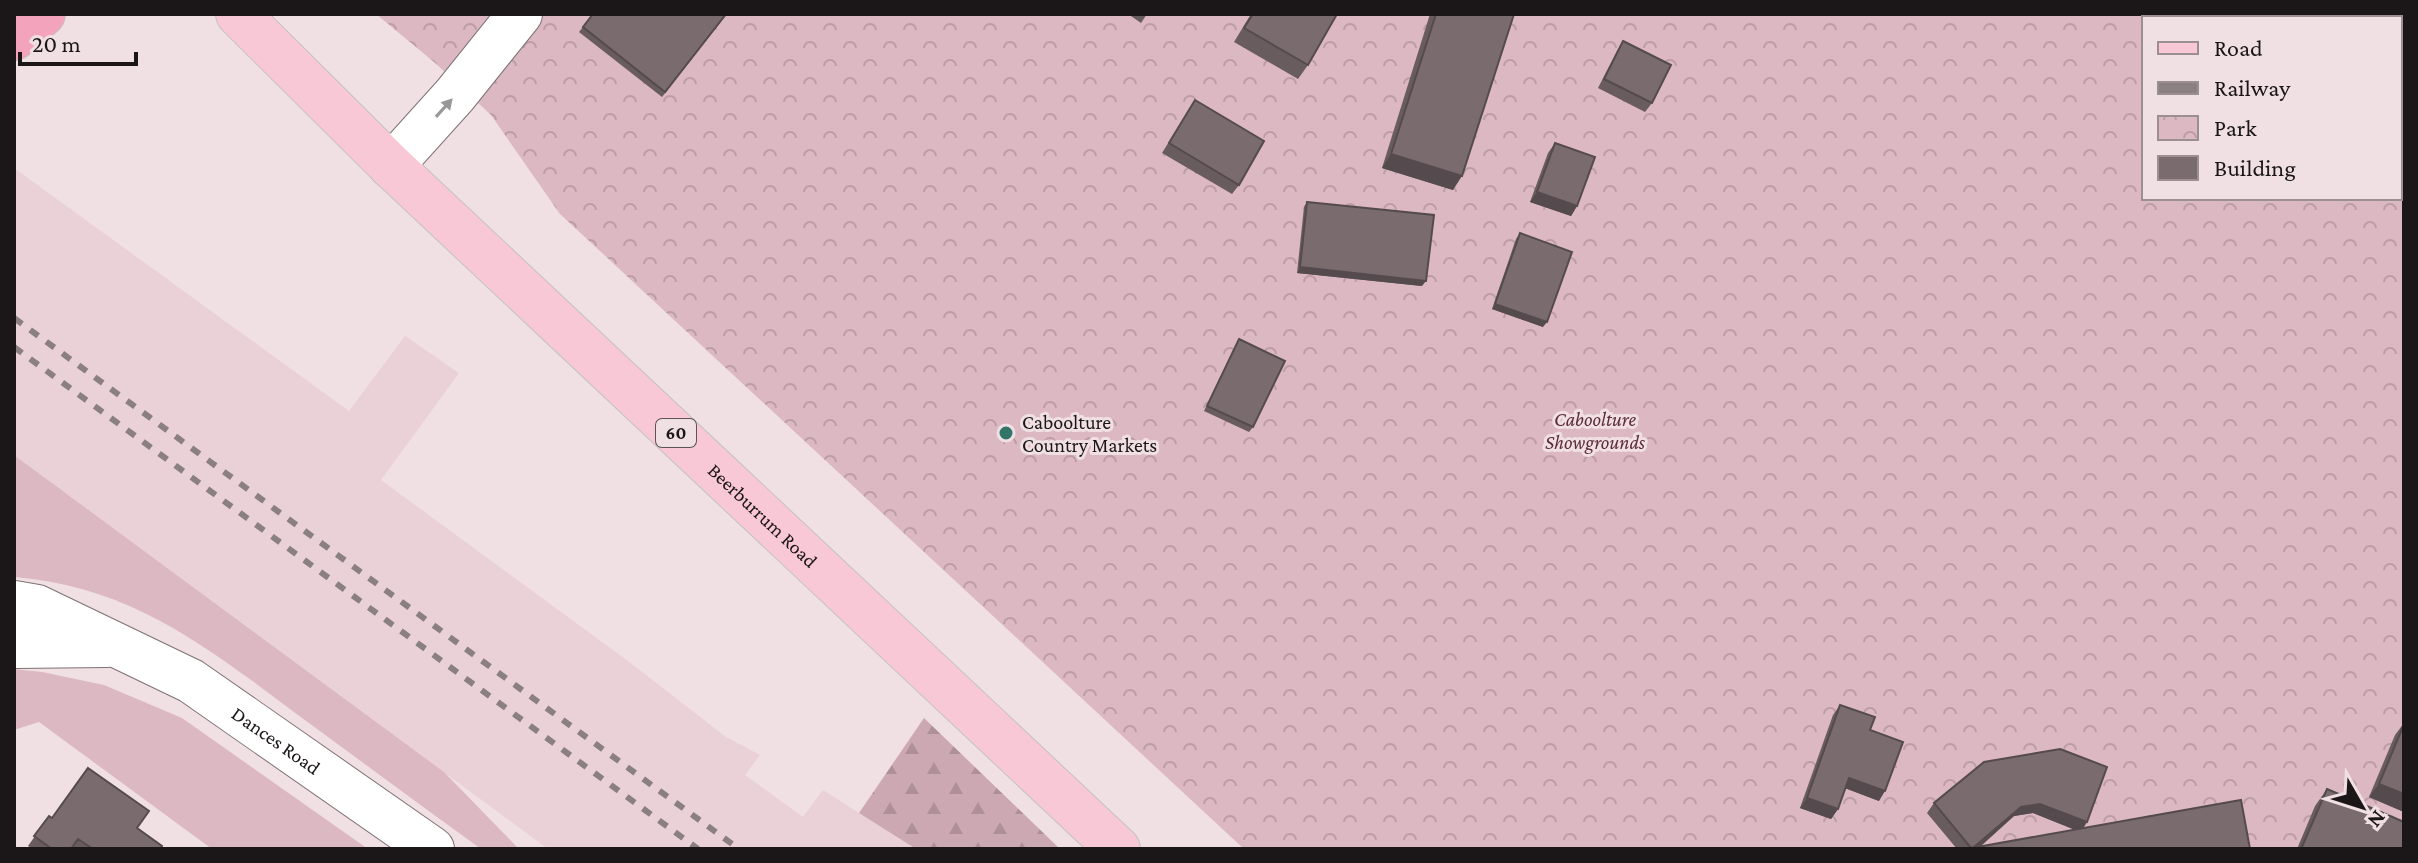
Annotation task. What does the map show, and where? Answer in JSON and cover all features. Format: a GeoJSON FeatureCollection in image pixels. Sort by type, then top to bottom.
{"type":"FeatureCollection","features":[{"type":"Feature","properties":{"kind":"highway"},"geometry":{"type":"LineString","coordinates":[[14,38],[43,14]]}},
{"type":"Feature","properties":{"kind":"main road","name":"Beerburrum Road"},"geometry":{"type":"LineString","coordinates":[[238,14],[391,166],[1118,849]]}},
{"type":"Feature","properties":{"kind":"street"},"geometry":{"type":"LineString","coordinates":[[391,166],[455,95],[520,14]]}},
{"type":"Feature","properties":{"kind":"street","name":"Dances Road"},"geometry":{"type":"LineString","coordinates":[[14,603],[37,607],[164,667],[201,688],[432,849]]}},
{"type":"Feature","properties":{"kind":"street","name":"Dances Road"},"geometry":{"type":"LineString","coordinates":[[14,646],[113,645]]}},
{"type":"Feature","properties":{"kind":"shaded area"},"geometry":{"type":"Polygon","coordinates":[[[14,168],[349,411],[405,336],[459,373],[381,480],[628,661],[726,737],[760,755],[745,775],[803,817],[823,790],[916,849],[548,849],[14,455],[14,168]]]}},
{"type":"Feature","properties":{"kind":"green space","name":"Caboolture Showgrounds"},"geometry":{"type":"Polygon","coordinates":[[[376,14],[2404,14],[2404,849],[1244,849],[560,214],[491,115],[376,14]]]}},
{"type":"Feature","properties":{"kind":"green space"},"geometry":{"type":"Polygon","coordinates":[[[14,455],[444,772],[519,849],[481,849],[240,672],[172,628],[99,594],[58,583],[14,577],[14,455]]]}},
{"type":"Feature","properties":{"kind":"green space"},"geometry":{"type":"Polygon","coordinates":[[[14,669],[104,685],[182,718],[368,849],[212,849],[39,722],[14,730],[14,669]]]}},
{"type":"Feature","properties":{"kind":"green space"},"geometry":{"type":"Polygon","coordinates":[[[924,718],[1060,849],[916,849],[859,813],[924,718]]]}},
{"type":"Feature","properties":{"kind":"building"},"geometry":{"type":"Polygon","coordinates":[[[593,14],[726,14],[665,92],[583,27],[593,14]]]}},
{"type":"Feature","properties":{"kind":"building"},"geometry":{"type":"Polygon","coordinates":[[[1253,14],[1337,14],[1308,65],[1244,28],[1253,14]]]}},
{"type":"Feature","properties":{"kind":"building"},"geometry":{"type":"Polygon","coordinates":[[[1436,14],[1514,14],[1462,176],[1391,154],[1436,14]]]}},
{"type":"Feature","properties":{"kind":"building"},"geometry":{"type":"Polygon","coordinates":[[[1623,41],[1671,65],[1652,103],[1604,79],[1623,41]]]}},
{"type":"Feature","properties":{"kind":"building"},"geometry":{"type":"Polygon","coordinates":[[[1195,100],[1264,141],[1239,185],[1169,143],[1195,100]]]}},
{"type":"Feature","properties":{"kind":"building"},"geometry":{"type":"Polygon","coordinates":[[[1555,143],[1595,157],[1577,206],[1537,192],[1555,143]]]}},
{"type":"Feature","properties":{"kind":"building"},"geometry":{"type":"Polygon","coordinates":[[[1307,202],[1434,215],[1426,281],[1300,267],[1307,202]]]}},
{"type":"Feature","properties":{"kind":"building"},"geometry":{"type":"Polygon","coordinates":[[[1520,233],[1572,252],[1547,322],[1495,304],[1520,233]]]}},
{"type":"Feature","properties":{"kind":"building"},"geometry":{"type":"Polygon","coordinates":[[[1239,339],[1285,361],[1253,427],[1207,406],[1239,339]]]}},
{"type":"Feature","properties":{"kind":"building"},"geometry":{"type":"Polygon","coordinates":[[[1840,705],[1875,717],[1870,730],[1903,742],[1885,791],[1849,778],[1838,809],[1807,798],[1840,705]]]}},
{"type":"Feature","properties":{"kind":"building"},"geometry":{"type":"Polygon","coordinates":[[[2404,724],[2404,794],[2379,784],[2404,724]]]}},
{"type":"Feature","properties":{"kind":"building"},"geometry":{"type":"Polygon","coordinates":[[[2060,749],[2107,767],[2087,822],[2040,804],[2021,807],[1971,848],[1934,803],[1984,762],[2060,749]]]}},
{"type":"Feature","properties":{"kind":"building"},"geometry":{"type":"Polygon","coordinates":[[[88,768],[149,811],[137,828],[162,846],[160,849],[93,849],[78,839],[71,849],[52,849],[34,836],[49,816],[52,818],[88,768]]]}},
{"type":"Feature","properties":{"kind":"building"},"geometry":{"type":"Polygon","coordinates":[[[2327,789],[2404,822],[2404,849],[2301,849],[2327,789]]]}},
{"type":"Feature","properties":{"kind":"building"},"geometry":{"type":"Polygon","coordinates":[[[2241,800],[2250,849],[1966,849],[2241,800]]]}},
{"type":"Feature","properties":{"kind":"railway"},"geometry":{"type":"LineString","coordinates":[[14,318],[739,849]]}},
{"type":"Feature","properties":{"kind":"railway"},"geometry":{"type":"LineString","coordinates":[[14,347],[698,849]]}},
{"type":"Feature","properties":{"kind":"place","name":"Caboolture Country Markets"},"geometry":{"type":"Point","coordinates":[1006,433]}}]}
